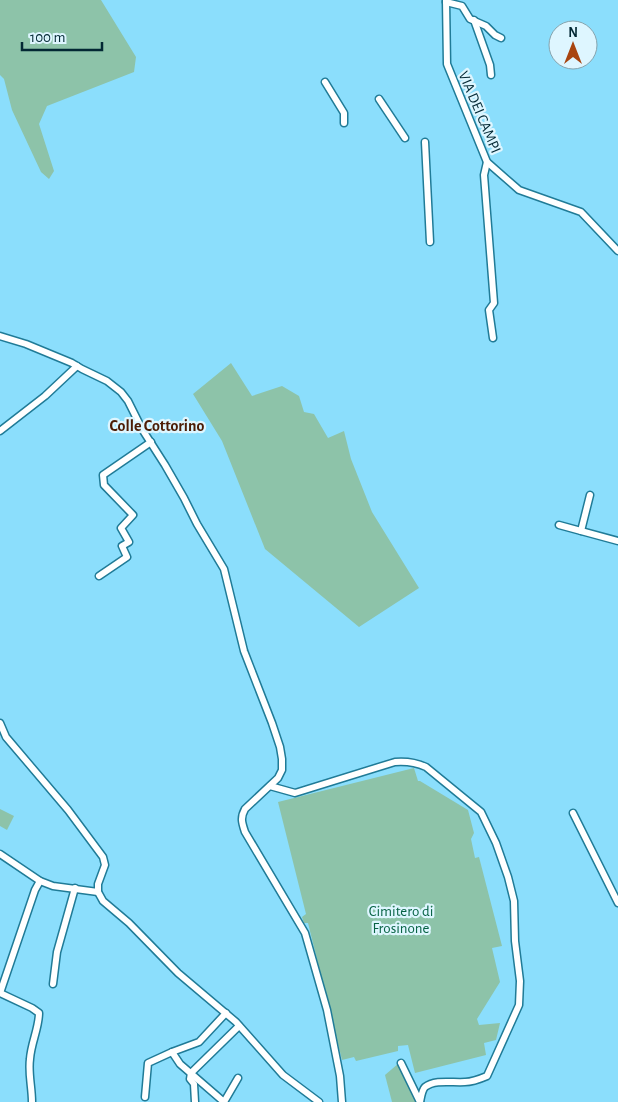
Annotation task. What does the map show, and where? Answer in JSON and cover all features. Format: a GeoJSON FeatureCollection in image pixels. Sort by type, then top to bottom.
{"type":"FeatureCollection","features":[{"type":"Feature","properties":{"kind":"street"},"geometry":{"type":"LineString","coordinates":[[446,1],[462,6],[470,18],[486,26],[501,38]]}},
{"type":"Feature","properties":{"kind":"street","name":"VIA DEI CAMPI"},"geometry":{"type":"LineString","coordinates":[[446,1],[447,64],[486,162],[519,190],[581,212],[618,251]]}},
{"type":"Feature","properties":{"kind":"street"},"geometry":{"type":"LineString","coordinates":[[474,20],[490,65],[491,75]]}},
{"type":"Feature","properties":{"kind":"street"},"geometry":{"type":"LineString","coordinates":[[325,82],[344,114],[344,123]]}},
{"type":"Feature","properties":{"kind":"street"},"geometry":{"type":"LineString","coordinates":[[379,99],[405,138]]}},
{"type":"Feature","properties":{"kind":"street"},"geometry":{"type":"LineString","coordinates":[[425,142],[430,242]]}},
{"type":"Feature","properties":{"kind":"street"},"geometry":{"type":"LineString","coordinates":[[486,162],[484,175],[494,303],[489,310],[493,338]]}},
{"type":"Feature","properties":{"kind":"street"},"geometry":{"type":"LineString","coordinates":[[0,336],[51,353],[78,366],[107,381],[121,392],[128,401],[142,430],[165,465],[226,572],[244,651],[280,747],[282,789]]}},
{"type":"Feature","properties":{"kind":"street"},"geometry":{"type":"LineString","coordinates":[[0,431],[45,396],[78,366]]}},
{"type":"Feature","properties":{"kind":"street"},"geometry":{"type":"LineString","coordinates":[[100,576],[127,557],[122,546],[129,542],[121,528],[133,515],[104,485],[102,475],[151,442]]}},
{"type":"Feature","properties":{"kind":"street"},"geometry":{"type":"LineString","coordinates":[[581,531],[590,495]]}},
{"type":"Feature","properties":{"kind":"street"},"geometry":{"type":"LineString","coordinates":[[559,525],[618,541]]}},
{"type":"Feature","properties":{"kind":"street"},"geometry":{"type":"LineString","coordinates":[[0,724],[11,743],[63,803],[103,857],[105,865],[98,884],[98,892],[103,901],[129,923],[178,973],[226,1013],[284,1075],[318,1102]]}},
{"type":"Feature","properties":{"kind":"street"},"geometry":{"type":"LineString","coordinates":[[270,786],[294,793],[395,762],[416,762],[426,767],[481,812],[496,843],[514,901],[515,941],[520,981],[519,1005],[488,1076],[472,1081],[431,1084],[425,1087],[420,1102]]}},
{"type":"Feature","properties":{"kind":"street"},"geometry":{"type":"LineString","coordinates":[[280,774],[270,786],[245,808],[241,815],[241,822],[250,841],[305,933],[327,1010],[340,1076],[342,1102]]}},
{"type":"Feature","properties":{"kind":"street"},"geometry":{"type":"LineString","coordinates":[[573,813],[618,903]]}},
{"type":"Feature","properties":{"kind":"street"},"geometry":{"type":"LineString","coordinates":[[0,854],[40,881],[53,886],[98,892]]}},
{"type":"Feature","properties":{"kind":"street"},"geometry":{"type":"LineString","coordinates":[[32,1102],[30,1059],[37,1027],[38,1012],[0,993],[35,890],[40,881]]}},
{"type":"Feature","properties":{"kind":"street"},"geometry":{"type":"LineString","coordinates":[[53,984],[58,952],[75,888]]}},
{"type":"Feature","properties":{"kind":"street"},"geometry":{"type":"LineString","coordinates":[[144,1097],[148,1063],[199,1042],[226,1013]]}},
{"type":"Feature","properties":{"kind":"street"},"geometry":{"type":"LineString","coordinates":[[195,1102],[194,1084],[190,1079],[190,1073],[239,1026]]}},
{"type":"Feature","properties":{"kind":"street"},"geometry":{"type":"LineString","coordinates":[[172,1052],[180,1064],[224,1102],[238,1078]]}},
{"type":"Feature","properties":{"kind":"street"},"geometry":{"type":"LineString","coordinates":[[401,1063],[420,1102]]}},
{"type":"Feature","properties":{"kind":"green space"},"geometry":{"type":"Polygon","coordinates":[[[0,0],[101,0],[136,57],[134,72],[47,106],[39,124],[54,171],[49,179],[41,172],[12,110],[4,79],[0,75],[0,0]]]}},
{"type":"Feature","properties":{"kind":"green space"},"geometry":{"type":"Polygon","coordinates":[[[231,363],[252,396],[282,386],[299,396],[304,412],[314,414],[328,438],[344,431],[351,459],[372,512],[419,588],[359,627],[265,549],[222,441],[193,394],[231,363]]]}},
{"type":"Feature","properties":{"kind":"green space","name":"Cimitero di Frosinone"},"geometry":{"type":"Polygon","coordinates":[[[414,768],[418,781],[468,810],[474,833],[471,839],[475,858],[479,857],[502,946],[492,948],[500,982],[477,1019],[479,1025],[500,1023],[496,1040],[484,1043],[486,1055],[415,1073],[408,1045],[398,1046],[398,1051],[356,1061],[354,1057],[342,1060],[308,923],[304,923],[302,917],[306,914],[278,802],[414,768]]]}},
{"type":"Feature","properties":{"kind":"green space"},"geometry":{"type":"Polygon","coordinates":[[[0,809],[14,816],[7,830],[0,826],[0,809]]]}},
{"type":"Feature","properties":{"kind":"green space"},"geometry":{"type":"Polygon","coordinates":[[[399,1063],[417,1102],[392,1102],[385,1075],[399,1063]]]}},
{"type":"Feature","properties":{"kind":"district","name":"Colle Cottorino"},"geometry":{"type":"Point","coordinates":[157,425]}}]}
